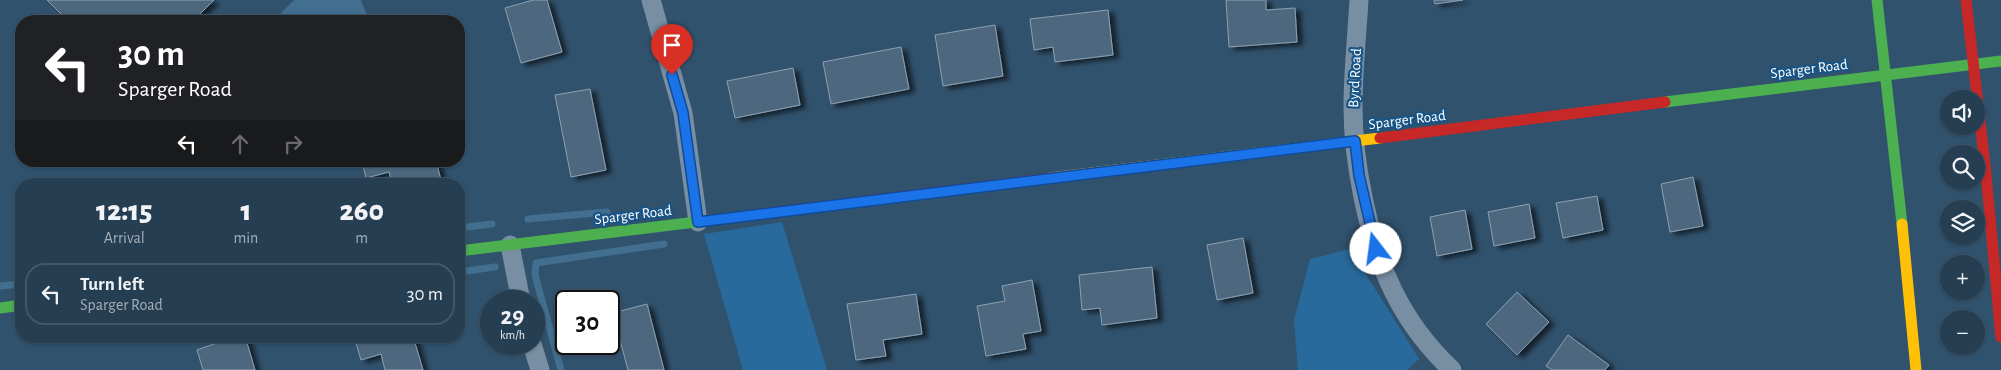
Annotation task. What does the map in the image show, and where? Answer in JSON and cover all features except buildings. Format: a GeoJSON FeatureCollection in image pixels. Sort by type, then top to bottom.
{"type":"FeatureCollection","features":[{"type":"Feature","properties":{"kind":"main road"},"geometry":{"type":"LineString","coordinates":[[1877,0],[1896,155],[1916,370]]}},
{"type":"Feature","properties":{"kind":"main road"},"geometry":{"type":"LineString","coordinates":[[1966,0],[1986,174],[2001,337]]}},
{"type":"Feature","properties":{"kind":"main road","name":"Sparger Road"},"geometry":{"type":"LineString","coordinates":[[465,251],[2001,60]]}},
{"type":"Feature","properties":{"kind":"main road"},"geometry":{"type":"LineString","coordinates":[[0,308],[15,306]]}},
{"type":"Feature","properties":{"kind":"street"},"geometry":{"type":"LineString","coordinates":[[651,0],[683,113],[698,222]]}},
{"type":"Feature","properties":{"kind":"street","name":"Byrd Road"},"geometry":{"type":"LineString","coordinates":[[1359,0],[1352,106],[1359,175],[1369,224],[1386,279],[1398,303],[1414,329],[1452,370]]}},
{"type":"Feature","properties":{"kind":"street"},"geometry":{"type":"LineString","coordinates":[[510,245],[519,290]]}},
{"type":"Feature","properties":{"kind":"street"},"geometry":{"type":"LineString","coordinates":[[535,355],[540,370]]}},
{"type":"Feature","properties":{"kind":"shaded area"},"geometry":{"type":"Polygon","coordinates":[[[294,0],[361,0],[367,15],[279,15],[294,0]]]}},
{"type":"Feature","properties":{"kind":"shaded area"},"geometry":{"type":"Polygon","coordinates":[[[782,222],[827,370],[743,370],[704,234],[782,222]]]}},
{"type":"Feature","properties":{"kind":"shaded area"},"geometry":{"type":"Polygon","coordinates":[[[1350,249],[1419,359],[1407,370],[1298,370],[1294,320],[1310,259],[1350,249]]]}},
{"type":"Feature","properties":{"kind":"waterway"},"geometry":{"type":"LineString","coordinates":[[528,219],[607,212]]}},
{"type":"Feature","properties":{"kind":"waterway"},"geometry":{"type":"LineString","coordinates":[[465,227],[492,224]]}},
{"type":"Feature","properties":{"kind":"waterway"},"geometry":{"type":"LineString","coordinates":[[561,370],[535,275],[536,263],[664,244]]}},
{"type":"Feature","properties":{"kind":"waterway"},"geometry":{"type":"LineString","coordinates":[[465,271],[495,267]]}},
{"type":"Feature","properties":{"kind":"waterway"},"geometry":{"type":"LineString","coordinates":[[0,286],[15,285]]}},
{"type":"Feature","properties":{"kind":"traffic: fast"},"geometry":{"type":"LineString","coordinates":[[1877,0],[1902,224]]}},
{"type":"Feature","properties":{"kind":"traffic: fast"},"geometry":{"type":"LineString","coordinates":[[1665,102],[2001,61]]}},
{"type":"Feature","properties":{"kind":"traffic: fast"},"geometry":{"type":"LineString","coordinates":[[465,250],[745,216]]}},
{"type":"Feature","properties":{"kind":"traffic: fast"},"geometry":{"type":"LineString","coordinates":[[0,308],[15,306]]}},
{"type":"Feature","properties":{"kind":"traffic: slow"},"geometry":{"type":"LineString","coordinates":[[1050,178],[1380,138]]}},
{"type":"Feature","properties":{"kind":"traffic: slow"},"geometry":{"type":"LineString","coordinates":[[1902,224],[1916,370]]}},
{"type":"Feature","properties":{"kind":"traffic: jam"},"geometry":{"type":"LineString","coordinates":[[1966,0],[1986,174],[2001,337]]}},
{"type":"Feature","properties":{"kind":"traffic: jam"},"geometry":{"type":"LineString","coordinates":[[1380,138],[1665,102]]}},
{"type":"Feature","properties":{"kind":"traffic: jam"},"geometry":{"type":"LineString","coordinates":[[745,216],[1050,178]]}},
{"type":"Feature","properties":{"kind":"route"},"geometry":{"type":"LineString","coordinates":[[672,75],[683,113],[698,222],[1355,141],[1359,175],[1376,249]]}}]}
